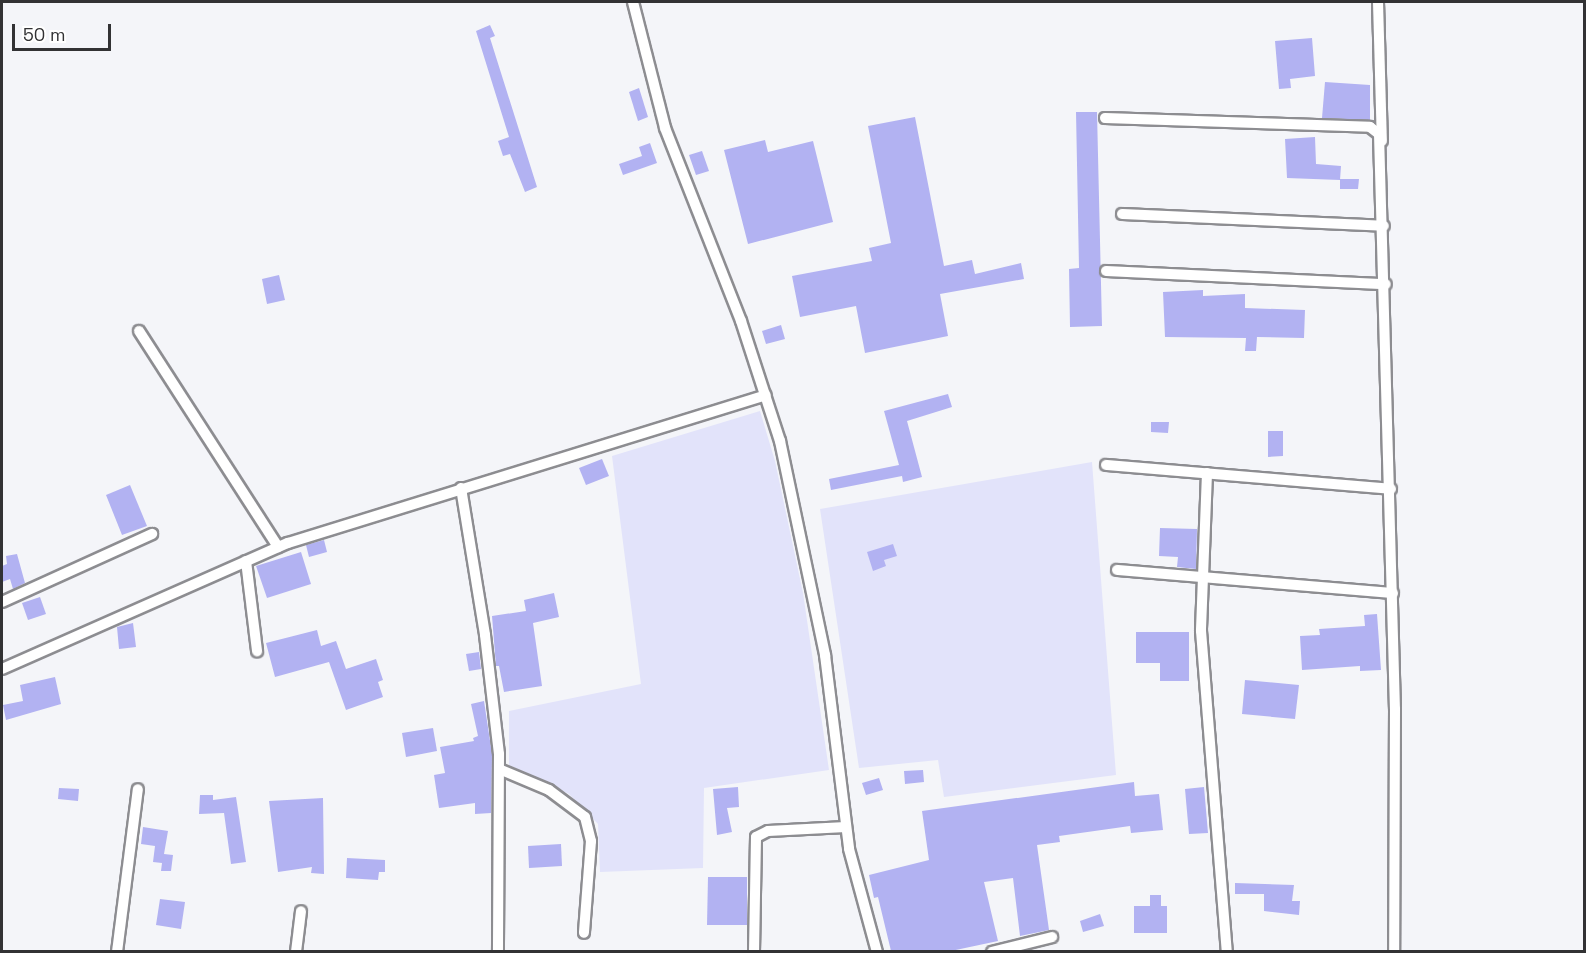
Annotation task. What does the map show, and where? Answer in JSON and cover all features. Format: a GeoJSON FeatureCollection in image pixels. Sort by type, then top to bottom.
{"type":"FeatureCollection","features":[{"type":"Feature","properties":{"kind":"street"},"geometry":{"type":"LineString","coordinates":[[633,2],[668,138],[766,395],[797,507],[825,655],[846,826],[855,877],[877,951]]}},
{"type":"Feature","properties":{"kind":"street"},"geometry":{"type":"LineString","coordinates":[[1378,2],[1393,593],[1394,951]]}},
{"type":"Feature","properties":{"kind":"street"},"geometry":{"type":"LineString","coordinates":[[1105,118],[1370,127],[1379,134],[1382,144]]}},
{"type":"Feature","properties":{"kind":"street"},"geometry":{"type":"LineString","coordinates":[[1122,214],[1384,226]]}},
{"type":"Feature","properties":{"kind":"street"},"geometry":{"type":"LineString","coordinates":[[1106,271],[1386,285]]}},
{"type":"Feature","properties":{"kind":"street"},"geometry":{"type":"LineString","coordinates":[[139,332],[278,547]]}},
{"type":"Feature","properties":{"kind":"street"},"geometry":{"type":"LineString","coordinates":[[2,669],[278,547],[461,488],[766,395]]}},
{"type":"Feature","properties":{"kind":"street"},"geometry":{"type":"LineString","coordinates":[[1106,465],[1391,489]]}},
{"type":"Feature","properties":{"kind":"street"},"geometry":{"type":"LineString","coordinates":[[1207,473],[1200,577],[1204,697],[1227,951]]}},
{"type":"Feature","properties":{"kind":"street"},"geometry":{"type":"LineString","coordinates":[[461,488],[485,635],[499,769],[498,951]]}},
{"type":"Feature","properties":{"kind":"street"},"geometry":{"type":"LineString","coordinates":[[2,602],[152,534]]}},
{"type":"Feature","properties":{"kind":"street"},"geometry":{"type":"LineString","coordinates":[[246,561],[257,651]]}},
{"type":"Feature","properties":{"kind":"street"},"geometry":{"type":"LineString","coordinates":[[1117,570],[1393,593]]}},
{"type":"Feature","properties":{"kind":"street"},"geometry":{"type":"LineString","coordinates":[[499,769],[549,790],[585,817],[591,842],[584,933]]}},
{"type":"Feature","properties":{"kind":"street"},"geometry":{"type":"LineString","coordinates":[[117,951],[138,789]]}},
{"type":"Feature","properties":{"kind":"street"},"geometry":{"type":"LineString","coordinates":[[754,951],[756,837],[768,831],[846,826]]}},
{"type":"Feature","properties":{"kind":"street"},"geometry":{"type":"LineString","coordinates":[[296,951],[301,911]]}},
{"type":"Feature","properties":{"kind":"street"},"geometry":{"type":"LineString","coordinates":[[992,951],[1052,937]]}},
{"type":"Feature","properties":{"kind":"shaded area"},"geometry":{"type":"Polygon","coordinates":[[[760,411],[775,461],[803,593],[829,770],[704,788],[703,868],[600,872],[598,824],[569,794],[509,765],[509,711],[641,684],[612,456],[760,411]]]}},
{"type":"Feature","properties":{"kind":"shaded area"},"geometry":{"type":"Polygon","coordinates":[[[1092,462],[1116,775],[944,797],[938,760],[859,768],[820,509],[1092,462]]]}},
{"type":"Feature","properties":{"kind":"building"},"geometry":{"type":"Polygon","coordinates":[[[490,25],[495,36],[490,38],[537,187],[525,192],[510,154],[503,156],[498,141],[509,137],[476,31],[490,25]]]}},
{"type":"Feature","properties":{"kind":"building"},"geometry":{"type":"Polygon","coordinates":[[[1312,38],[1315,76],[1290,79],[1291,88],[1279,89],[1275,41],[1312,38]]]}},
{"type":"Feature","properties":{"kind":"building"},"geometry":{"type":"Polygon","coordinates":[[[1325,82],[1370,85],[1370,120],[1322,118],[1325,82]]]}},
{"type":"Feature","properties":{"kind":"building"},"geometry":{"type":"Polygon","coordinates":[[[639,88],[648,117],[638,121],[629,92],[639,88]]]}},
{"type":"Feature","properties":{"kind":"building"},"geometry":{"type":"Polygon","coordinates":[[[1076,112],[1097,112],[1102,326],[1070,327],[1069,269],[1079,268],[1076,112]]]}},
{"type":"Feature","properties":{"kind":"building"},"geometry":{"type":"Polygon","coordinates":[[[915,117],[944,266],[972,260],[975,274],[1021,263],[1024,279],[940,294],[948,336],[865,353],[856,306],[800,317],[792,276],[872,261],[869,248],[891,243],[868,126],[915,117]]]}},
{"type":"Feature","properties":{"kind":"building"},"geometry":{"type":"Polygon","coordinates":[[[1315,137],[1316,164],[1341,166],[1340,180],[1287,178],[1285,139],[1315,137]]]}},
{"type":"Feature","properties":{"kind":"building"},"geometry":{"type":"Polygon","coordinates":[[[765,140],[768,152],[813,141],[833,222],[748,244],[724,150],[765,140]]]}},
{"type":"Feature","properties":{"kind":"building"},"geometry":{"type":"Polygon","coordinates":[[[650,143],[657,163],[623,175],[619,164],[642,156],[639,147],[650,143]]]}},
{"type":"Feature","properties":{"kind":"building"},"geometry":{"type":"Polygon","coordinates":[[[702,151],[709,171],[696,175],[689,155],[702,151]]]}},
{"type":"Feature","properties":{"kind":"building"},"geometry":{"type":"Polygon","coordinates":[[[1340,179],[1359,179],[1358,189],[1340,189],[1340,179]]]}},
{"type":"Feature","properties":{"kind":"building"},"geometry":{"type":"Polygon","coordinates":[[[279,275],[285,300],[267,304],[262,279],[279,275]]]}},
{"type":"Feature","properties":{"kind":"building"},"geometry":{"type":"Polygon","coordinates":[[[1203,290],[1203,296],[1245,294],[1245,308],[1305,310],[1304,338],[1257,337],[1256,351],[1245,351],[1246,338],[1165,337],[1163,292],[1203,290]]]}},
{"type":"Feature","properties":{"kind":"building"},"geometry":{"type":"Polygon","coordinates":[[[781,325],[785,339],[766,344],[762,331],[781,325]]]}},
{"type":"Feature","properties":{"kind":"building"},"geometry":{"type":"Polygon","coordinates":[[[948,394],[952,407],[907,421],[922,477],[903,482],[902,476],[831,490],[829,479],[899,465],[884,411],[948,394]]]}},
{"type":"Feature","properties":{"kind":"building"},"geometry":{"type":"Polygon","coordinates":[[[1151,422],[1169,422],[1168,433],[1151,432],[1151,422]]]}},
{"type":"Feature","properties":{"kind":"building"},"geometry":{"type":"Polygon","coordinates":[[[1268,431],[1283,431],[1283,456],[1268,457],[1268,431]]]}},
{"type":"Feature","properties":{"kind":"building"},"geometry":{"type":"Polygon","coordinates":[[[602,459],[609,476],[586,485],[579,468],[602,459]]]}},
{"type":"Feature","properties":{"kind":"building"},"geometry":{"type":"Polygon","coordinates":[[[130,485],[147,526],[122,535],[106,495],[130,485]]]}},
{"type":"Feature","properties":{"kind":"building"},"geometry":{"type":"Polygon","coordinates":[[[1160,528],[1197,529],[1196,569],[1177,567],[1178,557],[1159,556],[1160,528]]]}},
{"type":"Feature","properties":{"kind":"building"},"geometry":{"type":"Polygon","coordinates":[[[324,540],[327,552],[309,557],[306,545],[324,540]]]}},
{"type":"Feature","properties":{"kind":"building"},"geometry":{"type":"Polygon","coordinates":[[[893,544],[897,556],[884,560],[886,566],[873,571],[867,552],[893,544]]]}},
{"type":"Feature","properties":{"kind":"building"},"geometry":{"type":"Polygon","coordinates":[[[301,552],[311,584],[267,598],[256,566],[301,552]]]}},
{"type":"Feature","properties":{"kind":"building"},"geometry":{"type":"Polygon","coordinates":[[[17,554],[25,583],[13,589],[10,579],[2,582],[2,566],[7,564],[6,556],[17,554]]]}},
{"type":"Feature","properties":{"kind":"building"},"geometry":{"type":"Polygon","coordinates":[[[554,593],[559,617],[533,623],[542,686],[504,692],[499,666],[496,666],[492,616],[526,611],[524,600],[554,593]]]}},
{"type":"Feature","properties":{"kind":"building"},"geometry":{"type":"Polygon","coordinates":[[[40,597],[46,614],[28,620],[22,603],[40,597]]]}},
{"type":"Feature","properties":{"kind":"building"},"geometry":{"type":"Polygon","coordinates":[[[1377,614],[1381,670],[1360,671],[1360,666],[1302,670],[1300,636],[1320,635],[1319,629],[1365,626],[1364,615],[1377,614]]]}},
{"type":"Feature","properties":{"kind":"building"},"geometry":{"type":"Polygon","coordinates":[[[133,623],[136,647],[119,649],[117,627],[133,623]]]}},
{"type":"Feature","properties":{"kind":"building"},"geometry":{"type":"Polygon","coordinates":[[[317,630],[321,646],[336,641],[346,669],[376,659],[383,680],[378,682],[383,697],[346,710],[329,662],[275,677],[266,643],[317,630]]]}},
{"type":"Feature","properties":{"kind":"building"},"geometry":{"type":"Polygon","coordinates":[[[1136,632],[1189,632],[1189,681],[1160,681],[1160,663],[1136,663],[1136,632]]]}},
{"type":"Feature","properties":{"kind":"building"},"geometry":{"type":"Polygon","coordinates":[[[479,652],[481,669],[469,671],[466,654],[479,652]]]}},
{"type":"Feature","properties":{"kind":"building"},"geometry":{"type":"Polygon","coordinates":[[[55,677],[61,704],[6,720],[3,705],[23,701],[20,685],[55,677]]]}},
{"type":"Feature","properties":{"kind":"building"},"geometry":{"type":"Polygon","coordinates":[[[1245,680],[1299,685],[1295,719],[1242,714],[1245,680]]]}},
{"type":"Feature","properties":{"kind":"building"},"geometry":{"type":"Polygon","coordinates":[[[484,701],[492,754],[491,813],[475,814],[475,803],[439,808],[434,775],[445,773],[440,747],[474,741],[473,738],[478,736],[471,704],[484,701]]]}},
{"type":"Feature","properties":{"kind":"building"},"geometry":{"type":"Polygon","coordinates":[[[433,728],[437,751],[406,757],[402,733],[433,728]]]}},
{"type":"Feature","properties":{"kind":"building"},"geometry":{"type":"Polygon","coordinates":[[[923,770],[924,782],[905,784],[904,771],[923,770]]]}},
{"type":"Feature","properties":{"kind":"building"},"geometry":{"type":"Polygon","coordinates":[[[879,778],[883,790],[866,795],[862,783],[879,778]]]}},
{"type":"Feature","properties":{"kind":"building"},"geometry":{"type":"Polygon","coordinates":[[[1134,782],[1135,796],[1159,794],[1163,830],[1131,833],[1130,826],[1059,836],[1060,842],[1037,845],[1049,930],[1020,936],[1013,878],[984,882],[998,941],[951,951],[891,951],[878,897],[874,898],[869,875],[929,860],[922,811],[1134,782]]]}},
{"type":"Feature","properties":{"kind":"building"},"geometry":{"type":"Polygon","coordinates":[[[738,787],[739,807],[727,808],[732,832],[717,835],[713,789],[738,787]]]}},
{"type":"Feature","properties":{"kind":"building"},"geometry":{"type":"Polygon","coordinates":[[[1204,787],[1208,833],[1189,834],[1185,789],[1204,787]]]}},
{"type":"Feature","properties":{"kind":"building"},"geometry":{"type":"Polygon","coordinates":[[[59,788],[79,789],[78,801],[58,799],[59,788]]]}},
{"type":"Feature","properties":{"kind":"building"},"geometry":{"type":"Polygon","coordinates":[[[200,795],[213,795],[213,800],[236,797],[246,862],[231,864],[224,813],[199,814],[200,795]]]}},
{"type":"Feature","properties":{"kind":"building"},"geometry":{"type":"Polygon","coordinates":[[[323,798],[324,874],[311,873],[312,867],[278,872],[269,801],[323,798]]]}},
{"type":"Feature","properties":{"kind":"building"},"geometry":{"type":"Polygon","coordinates":[[[143,827],[168,831],[164,854],[173,855],[171,871],[161,871],[162,863],[153,862],[155,846],[141,844],[143,827]]]}},
{"type":"Feature","properties":{"kind":"building"},"geometry":{"type":"Polygon","coordinates":[[[561,844],[562,866],[529,868],[528,846],[561,844]]]}},
{"type":"Feature","properties":{"kind":"building"},"geometry":{"type":"Polygon","coordinates":[[[347,858],[385,860],[385,872],[379,872],[378,880],[346,878],[347,858]]]}},
{"type":"Feature","properties":{"kind":"building"},"geometry":{"type":"Polygon","coordinates":[[[708,877],[747,877],[747,925],[707,925],[708,877]]]}},
{"type":"Feature","properties":{"kind":"building"},"geometry":{"type":"Polygon","coordinates":[[[1235,883],[1294,885],[1292,901],[1300,901],[1299,915],[1264,911],[1264,894],[1235,894],[1235,883]]]}},
{"type":"Feature","properties":{"kind":"building"},"geometry":{"type":"Polygon","coordinates":[[[1150,895],[1161,895],[1161,906],[1167,906],[1167,933],[1134,933],[1134,906],[1150,906],[1150,895]]]}},
{"type":"Feature","properties":{"kind":"building"},"geometry":{"type":"Polygon","coordinates":[[[160,899],[185,902],[181,929],[156,925],[160,899]]]}},
{"type":"Feature","properties":{"kind":"building"},"geometry":{"type":"Polygon","coordinates":[[[1100,914],[1104,926],[1083,932],[1080,921],[1100,914]]]}}]}
